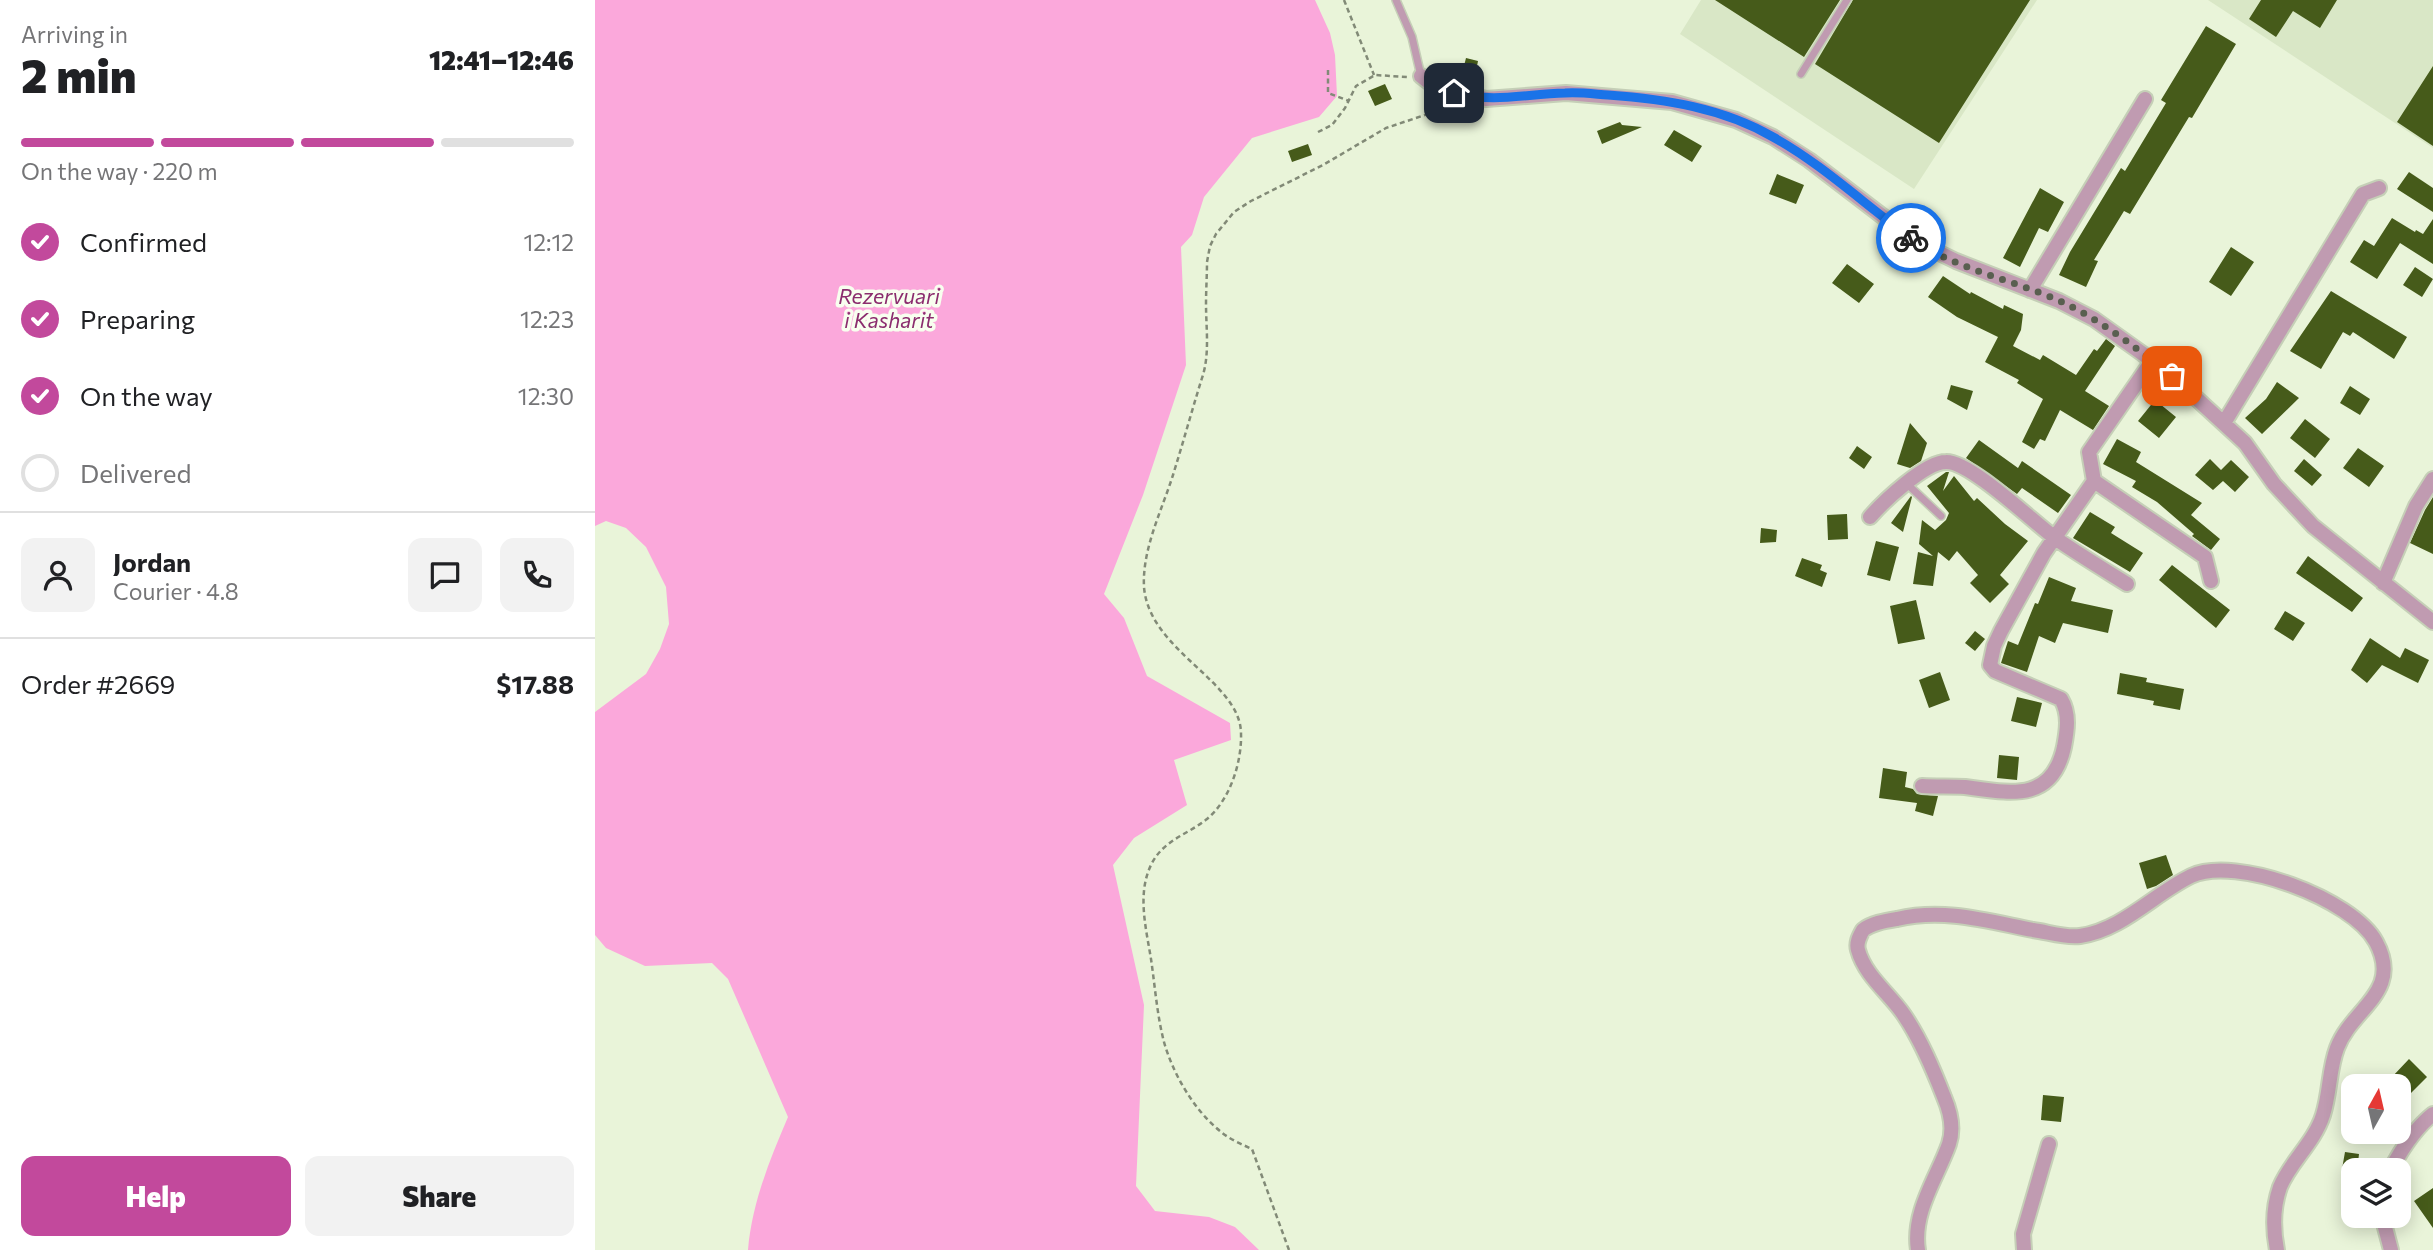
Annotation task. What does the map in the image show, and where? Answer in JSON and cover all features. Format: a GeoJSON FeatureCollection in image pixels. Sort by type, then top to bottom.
{"type":"FeatureCollection","features":[{"type":"Feature","properties":{"kind":"street"},"geometry":{"type":"LineString","coordinates":[[1421,76],[1434,86],[1475,98],[1566,93],[1672,102],[1737,120],[1773,136],[1809,160],[1915,241],[1956,261],[2094,318],[2152,361],[2224,423],[2245,443],[2274,484],[2313,526],[2433,622]]}},
{"type":"Feature","properties":{"kind":"street"},"geometry":{"type":"LineString","coordinates":[[2030,290],[2145,99]]}},
{"type":"Feature","properties":{"kind":"street"},"geometry":{"type":"LineString","coordinates":[[2224,423],[2363,194],[2379,188]]}},
{"type":"Feature","properties":{"kind":"street"},"geometry":{"type":"LineString","coordinates":[[1921,786],[2022,792],[2040,786],[2056,771],[2066,734],[2067,715],[2061,699],[1995,671],[1990,665],[1994,646],[2044,553],[2094,481],[2089,452],[2152,361]]}},
{"type":"Feature","properties":{"kind":"street"},"geometry":{"type":"LineString","coordinates":[[1870,517],[1881,504],[1906,484],[1939,463],[1949,462],[1960,465],[2055,537],[2127,584]]}},
{"type":"Feature","properties":{"kind":"street"},"geometry":{"type":"LineString","coordinates":[[2382,583],[2416,506],[2433,478]]}},
{"type":"Feature","properties":{"kind":"street"},"geometry":{"type":"LineString","coordinates":[[2094,481],[2204,557],[2211,582]]}},
{"type":"Feature","properties":{"kind":"street"},"geometry":{"type":"LineString","coordinates":[[1919,1250],[1922,1212],[1930,1184],[1949,1143],[1951,1119],[1922,1047],[1903,1014],[1863,962],[1857,947],[1863,930],[1876,923],[1931,914],[1970,917],[2077,936],[2103,929],[2127,917],[2193,875],[2223,871],[2262,877],[2338,906],[2366,928],[2376,942],[2382,964],[2382,987],[2337,1047],[2324,1113],[2310,1143],[2280,1186],[2273,1223],[2277,1250]]}},
{"type":"Feature","properties":{"kind":"street"},"geometry":{"type":"LineString","coordinates":[[2396,1158],[2416,1131],[2433,1114]]}},
{"type":"Feature","properties":{"kind":"street"},"geometry":{"type":"LineString","coordinates":[[2024,1250],[2024,1234],[2049,1144]]}},
{"type":"Feature","properties":{"kind":"street"},"geometry":{"type":"LineString","coordinates":[[2385,1228],[2391,1250]]}},
{"type":"Feature","properties":{"kind":"lane"},"geometry":{"type":"LineString","coordinates":[[1396,0],[1412,37],[1421,76]]}},
{"type":"Feature","properties":{"kind":"lane"},"geometry":{"type":"LineString","coordinates":[[1801,74],[1847,0]]}},
{"type":"Feature","properties":{"kind":"lane"},"geometry":{"type":"LineString","coordinates":[[1906,484],[1941,516]]}},
{"type":"Feature","properties":{"kind":"path"},"geometry":{"type":"LineString","coordinates":[[1344,0],[1375,75]]}},
{"type":"Feature","properties":{"kind":"path"},"geometry":{"type":"LineString","coordinates":[[1328,70],[1328,93],[1349,101]]}},
{"type":"Feature","properties":{"kind":"path"},"geometry":{"type":"LineString","coordinates":[[1318,132],[1332,125],[1356,86],[1375,75],[1421,76]]}},
{"type":"Feature","properties":{"kind":"path"},"geometry":{"type":"LineString","coordinates":[[1289,1250],[1252,1149],[1219,1131],[1193,1102],[1173,1064],[1160,1023],[1146,931],[1143,887],[1151,864],[1163,848],[1175,837],[1207,819],[1222,802],[1237,765],[1241,733],[1238,715],[1232,702],[1188,660],[1158,626],[1146,599],[1144,584],[1147,560],[1203,376],[1207,262],[1216,234],[1234,212],[1251,201],[1323,166],[1386,128],[1457,104]]}},
{"type":"Feature","properties":{"kind":"shaded area"},"geometry":{"type":"Polygon","coordinates":[[[1701,0],[2037,0],[1914,189],[1680,34],[1701,0]]]}},
{"type":"Feature","properties":{"kind":"shaded area"},"geometry":{"type":"Polygon","coordinates":[[[2208,0],[2433,0],[2433,148],[2208,0]]]}},
{"type":"Feature","properties":{"kind":"water","name":"Rezervuari i Kasharit"},"geometry":{"type":"Polygon","coordinates":[[[595,0],[1315,0],[1330,33],[1335,55],[1337,96],[1319,117],[1252,138],[1204,197],[1192,235],[1181,247],[1186,365],[1143,495],[1104,594],[1124,618],[1147,676],[1230,723],[1231,740],[1174,760],[1187,805],[1134,838],[1113,865],[1144,1005],[1136,1186],[1155,1211],[1209,1217],[1235,1227],[1259,1250],[748,1250],[758,1198],[788,1117],[728,979],[712,963],[645,966],[606,948],[595,935],[595,712],[646,674],[660,649],[669,624],[666,587],[646,547],[626,528],[606,521],[595,526],[595,0]]]}},
{"type":"Feature","properties":{"kind":"building"},"geometry":{"type":"Polygon","coordinates":[[[1715,0],[1840,0],[1804,57],[1715,0]]]}},
{"type":"Feature","properties":{"kind":"building"},"geometry":{"type":"Polygon","coordinates":[[[1853,0],[2030,0],[1939,143],[1815,64],[1853,0]]]}},
{"type":"Feature","properties":{"kind":"building"},"geometry":{"type":"Polygon","coordinates":[[[2261,0],[2337,0],[2320,28],[2293,11],[2276,37],[2249,19],[2261,0]]]}},
{"type":"Feature","properties":{"kind":"building"},"geometry":{"type":"Polygon","coordinates":[[[2206,26],[2236,44],[2130,214],[2124,211],[2094,260],[2098,261],[2086,287],[2059,275],[2121,168],[2125,171],[2166,103],[2161,100],[2206,26]]]}},
{"type":"Feature","properties":{"kind":"building"},"geometry":{"type":"Polygon","coordinates":[[[1466,58],[1478,61],[1474,81],[1461,78],[1466,58]]]}},
{"type":"Feature","properties":{"kind":"building"},"geometry":{"type":"Polygon","coordinates":[[[2433,66],[2433,146],[2397,122],[2433,66]]]}},
{"type":"Feature","properties":{"kind":"building"},"geometry":{"type":"Polygon","coordinates":[[[1385,84],[1392,99],[1375,106],[1368,91],[1385,84]]]}},
{"type":"Feature","properties":{"kind":"building"},"geometry":{"type":"Polygon","coordinates":[[[1620,122],[1622,125],[1642,127],[1602,144],[1597,131],[1620,122]]]}},
{"type":"Feature","properties":{"kind":"building"},"geometry":{"type":"Polygon","coordinates":[[[1674,130],[1702,146],[1692,162],[1664,145],[1674,130]]]}},
{"type":"Feature","properties":{"kind":"building"},"geometry":{"type":"Polygon","coordinates":[[[1308,144],[1312,155],[1292,162],[1288,151],[1308,144]]]}},
{"type":"Feature","properties":{"kind":"building"},"geometry":{"type":"Polygon","coordinates":[[[2409,172],[2433,188],[2433,212],[2397,189],[2409,172]]]}},
{"type":"Feature","properties":{"kind":"building"},"geometry":{"type":"Polygon","coordinates":[[[1777,174],[1804,185],[1796,204],[1769,194],[1777,174]]]}},
{"type":"Feature","properties":{"kind":"building"},"geometry":{"type":"Polygon","coordinates":[[[2040,188],[2064,202],[2048,232],[2039,228],[2020,267],[2003,258],[2040,188]]]}},
{"type":"Feature","properties":{"kind":"building"},"geometry":{"type":"Polygon","coordinates":[[[2392,218],[2423,234],[2433,219],[2433,264],[2400,243],[2377,279],[2350,262],[2364,240],[2374,246],[2392,218]]]}},
{"type":"Feature","properties":{"kind":"building"},"geometry":{"type":"Polygon","coordinates":[[[2231,247],[2254,262],[2231,296],[2209,282],[2231,247]]]}},
{"type":"Feature","properties":{"kind":"building"},"geometry":{"type":"Polygon","coordinates":[[[1847,264],[1874,284],[1859,303],[1832,283],[1847,264]]]}},
{"type":"Feature","properties":{"kind":"building"},"geometry":{"type":"Polygon","coordinates":[[[2415,267],[2433,279],[2422,297],[2403,285],[2415,267]]]}},
{"type":"Feature","properties":{"kind":"building"},"geometry":{"type":"Polygon","coordinates":[[[1943,276],[1970,294],[1971,292],[2003,309],[2004,305],[2023,314],[2021,330],[2013,346],[2040,360],[2043,355],[2076,375],[2094,349],[2097,351],[2106,339],[2115,346],[2085,391],[2109,406],[2093,430],[2060,410],[2045,441],[2040,439],[2034,449],[2022,442],[2043,399],[2017,383],[2019,380],[1985,362],[1998,337],[1957,317],[1928,297],[1943,276]]]}},
{"type":"Feature","properties":{"kind":"building"},"geometry":{"type":"Polygon","coordinates":[[[2331,291],[2407,337],[2394,359],[2353,332],[2350,336],[2343,332],[2321,369],[2290,351],[2331,291]]]}},
{"type":"Feature","properties":{"kind":"building"},"geometry":{"type":"Polygon","coordinates":[[[2277,382],[2299,398],[2262,434],[2245,418],[2266,399],[2277,382]]]}},
{"type":"Feature","properties":{"kind":"building"},"geometry":{"type":"Polygon","coordinates":[[[1951,385],[1973,391],[1967,410],[1947,399],[1951,385]]]}},
{"type":"Feature","properties":{"kind":"building"},"geometry":{"type":"Polygon","coordinates":[[[2350,386],[2370,399],[2360,415],[2340,403],[2350,386]]]}},
{"type":"Feature","properties":{"kind":"building"},"geometry":{"type":"Polygon","coordinates":[[[2155,400],[2176,417],[2159,438],[2138,421],[2155,400]]]}},
{"type":"Feature","properties":{"kind":"building"},"geometry":{"type":"Polygon","coordinates":[[[2305,419],[2330,439],[2315,458],[2290,438],[2305,419]]]}},
{"type":"Feature","properties":{"kind":"building"},"geometry":{"type":"Polygon","coordinates":[[[1910,423],[1927,443],[1921,461],[1910,468],[1897,464],[1910,423]]]}},
{"type":"Feature","properties":{"kind":"building"},"geometry":{"type":"Polygon","coordinates":[[[2117,439],[2141,452],[2136,462],[2202,503],[2191,515],[2220,539],[2211,550],[2192,536],[2194,534],[2157,502],[2132,487],[2136,481],[2103,464],[2117,439]]]}},
{"type":"Feature","properties":{"kind":"building"},"geometry":{"type":"Polygon","coordinates":[[[1979,440],[2018,468],[2022,461],[2071,495],[2058,513],[2022,488],[2017,494],[1966,458],[1979,440]]]}},
{"type":"Feature","properties":{"kind":"building"},"geometry":{"type":"Polygon","coordinates":[[[1857,446],[1872,457],[1864,469],[1849,458],[1857,446]]]}},
{"type":"Feature","properties":{"kind":"building"},"geometry":{"type":"Polygon","coordinates":[[[2358,448],[2384,466],[2369,487],[2343,468],[2358,448]]]}},
{"type":"Feature","properties":{"kind":"building"},"geometry":{"type":"Polygon","coordinates":[[[2210,459],[2221,470],[2231,460],[2249,477],[2235,492],[2223,481],[2213,490],[2195,475],[2210,459]]]}},
{"type":"Feature","properties":{"kind":"building"},"geometry":{"type":"Polygon","coordinates":[[[2304,459],[2322,475],[2312,486],[2294,471],[2304,459]]]}},
{"type":"Feature","properties":{"kind":"building"},"geometry":{"type":"Polygon","coordinates":[[[1949,472],[1943,491],[1954,476],[1974,501],[1977,498],[2028,541],[2000,575],[2009,584],[1990,603],[1970,583],[1978,575],[1957,551],[1949,561],[1938,552],[1933,586],[1913,584],[1918,552],[1933,556],[1919,544],[1922,520],[1935,530],[1946,520],[1949,513],[1927,486],[1949,472]]]}},
{"type":"Feature","properties":{"kind":"building"},"geometry":{"type":"Polygon","coordinates":[[[1912,497],[1903,532],[1891,523],[1912,497]]]}},
{"type":"Feature","properties":{"kind":"building"},"geometry":{"type":"Polygon","coordinates":[[[2433,497],[2433,554],[2410,543],[2433,497]]]}},
{"type":"Feature","properties":{"kind":"building"},"geometry":{"type":"Polygon","coordinates":[[[2090,512],[2115,527],[2111,533],[2143,553],[2130,572],[2073,538],[2090,512]]]}},
{"type":"Feature","properties":{"kind":"building"},"geometry":{"type":"Polygon","coordinates":[[[1847,514],[1848,539],[1828,540],[1827,515],[1847,514]]]}},
{"type":"Feature","properties":{"kind":"building"},"geometry":{"type":"Polygon","coordinates":[[[1761,528],[1777,530],[1776,542],[1760,543],[1761,528]]]}},
{"type":"Feature","properties":{"kind":"building"},"geometry":{"type":"Polygon","coordinates":[[[1876,541],[1899,547],[1890,581],[1867,575],[1876,541]]]}},
{"type":"Feature","properties":{"kind":"building"},"geometry":{"type":"Polygon","coordinates":[[[2308,556],[2363,598],[2352,612],[2296,573],[2308,556]]]}},
{"type":"Feature","properties":{"kind":"building"},"geometry":{"type":"Polygon","coordinates":[[[1802,558],[1822,565],[1820,570],[1827,573],[1822,587],[1795,576],[1802,558]]]}},
{"type":"Feature","properties":{"kind":"building"},"geometry":{"type":"Polygon","coordinates":[[[2172,565],[2230,610],[2216,628],[2159,580],[2172,565]]]}},
{"type":"Feature","properties":{"kind":"building"},"geometry":{"type":"Polygon","coordinates":[[[2049,577],[2076,588],[2071,601],[2113,610],[2108,633],[2063,623],[2055,643],[2039,636],[2027,672],[2001,663],[2008,641],[2018,645],[2049,577]]]}},
{"type":"Feature","properties":{"kind":"building"},"geometry":{"type":"Polygon","coordinates":[[[1916,600],[1925,639],[1898,644],[1890,606],[1916,600]]]}},
{"type":"Feature","properties":{"kind":"building"},"geometry":{"type":"Polygon","coordinates":[[[2285,611],[2305,623],[2293,641],[2274,629],[2285,611]]]}},
{"type":"Feature","properties":{"kind":"building"},"geometry":{"type":"Polygon","coordinates":[[[1975,631],[1985,639],[1975,651],[1965,643],[1975,631]]]}},
{"type":"Feature","properties":{"kind":"building"},"geometry":{"type":"Polygon","coordinates":[[[2370,638],[2400,658],[2405,648],[2429,660],[2418,683],[2382,665],[2367,683],[2351,670],[2370,638]]]}},
{"type":"Feature","properties":{"kind":"building"},"geometry":{"type":"Polygon","coordinates":[[[1940,672],[1950,700],[1929,708],[1919,680],[1940,672]]]}},
{"type":"Feature","properties":{"kind":"building"},"geometry":{"type":"Polygon","coordinates":[[[2120,673],[2147,678],[2146,682],[2184,689],[2180,710],[2153,705],[2154,701],[2117,694],[2120,673]]]}},
{"type":"Feature","properties":{"kind":"building"},"geometry":{"type":"Polygon","coordinates":[[[2017,697],[2042,703],[2036,727],[2011,721],[2017,697]]]}},
{"type":"Feature","properties":{"kind":"building"},"geometry":{"type":"Polygon","coordinates":[[[1999,755],[2019,757],[2017,780],[1997,778],[1999,755]]]}},
{"type":"Feature","properties":{"kind":"building"},"geometry":{"type":"Polygon","coordinates":[[[1883,768],[1907,772],[1905,787],[1913,789],[1917,794],[1938,796],[1933,816],[1915,811],[1917,803],[1879,798],[1883,768]]]}},
{"type":"Feature","properties":{"kind":"building"},"geometry":{"type":"Polygon","coordinates":[[[2166,855],[2173,875],[2147,889],[2139,863],[2166,855]]]}},
{"type":"Feature","properties":{"kind":"building"},"geometry":{"type":"Polygon","coordinates":[[[2409,1059],[2427,1077],[2411,1093],[2411,1074],[2395,1074],[2409,1059]]]}},
{"type":"Feature","properties":{"kind":"building"},"geometry":{"type":"Polygon","coordinates":[[[2043,1095],[2064,1097],[2061,1122],[2041,1120],[2043,1095]]]}},
{"type":"Feature","properties":{"kind":"building"},"geometry":{"type":"Polygon","coordinates":[[[2345,1152],[2359,1154],[2359,1158],[2344,1158],[2345,1152]]]}},
{"type":"Feature","properties":{"kind":"building"},"geometry":{"type":"Polygon","coordinates":[[[2433,1188],[2433,1228],[2414,1201],[2433,1188]]]}},
{"type":"Feature","properties":{"kind":"way so far"},"geometry":{"type":"LineString","coordinates":[[1911,238],[1956,261],[2059,301],[2094,318],[2172,376]]}},
{"type":"Feature","properties":{"kind":"route"},"geometry":{"type":"LineString","coordinates":[[1454,93],[1486,99],[1566,93],[1638,98],[1703,109],[1773,136],[1911,238]]}}]}
